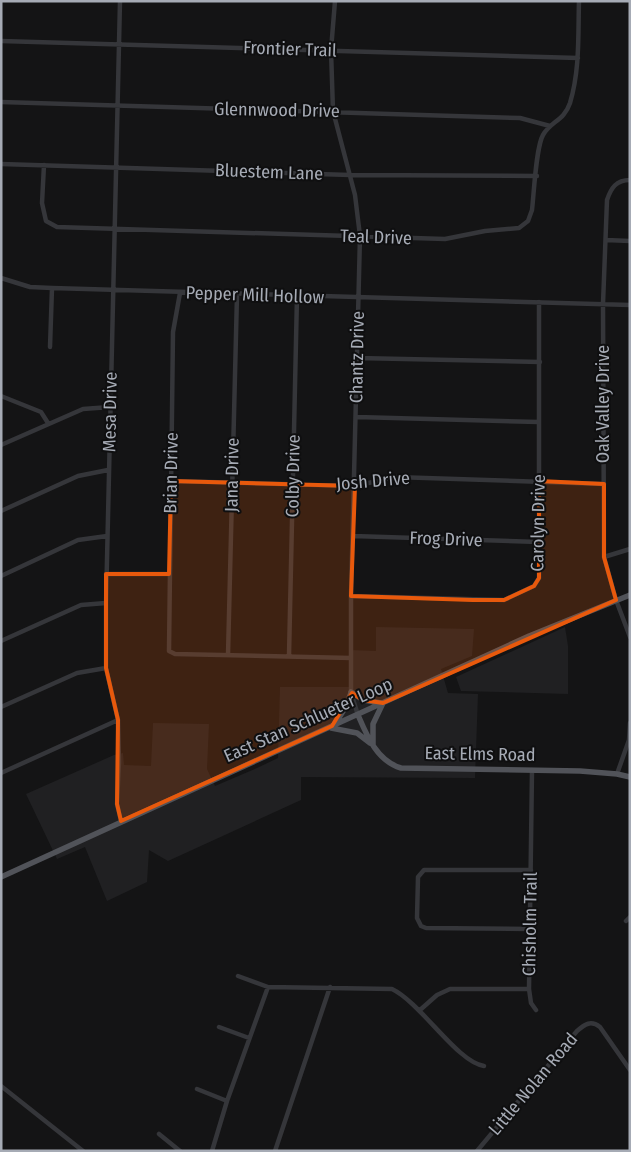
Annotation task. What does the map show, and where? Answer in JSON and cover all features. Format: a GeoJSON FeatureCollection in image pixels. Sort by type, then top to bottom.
{"type":"FeatureCollection","features":[{"type":"Feature","properties":{"kind":"main road","name":"East Stan Schlueter Loop"},"geometry":{"type":"LineString","coordinates":[[1,877],[529,636],[630,595]]}},
{"type":"Feature","properties":{"kind":"main road"},"geometry":{"type":"LineString","coordinates":[[331,727],[340,719],[351,692],[363,700],[383,703],[373,724],[373,746]]}},
{"type":"Feature","properties":{"kind":"main road","name":"East Elms Road"},"geometry":{"type":"LineString","coordinates":[[358,715],[373,746],[385,760],[401,768],[532,770],[616,774],[630,777]]}},
{"type":"Feature","properties":{"kind":"main road"},"geometry":{"type":"LineString","coordinates":[[331,727],[357,732],[373,746]]}},
{"type":"Feature","properties":{"kind":"street","name":"Mesa Drive"},"geometry":{"type":"LineString","coordinates":[[120,1],[113,229],[106,668],[118,720],[117,804],[122,821]]}},
{"type":"Feature","properties":{"kind":"street","name":"Chantz Drive"},"geometry":{"type":"LineString","coordinates":[[335,1],[330,50],[333,111],[355,195],[360,236],[357,417],[351,596],[351,692],[358,715]]}},
{"type":"Feature","properties":{"kind":"street","name":"Teal Drive"},"geometry":{"type":"LineString","coordinates":[[44,165],[42,203],[46,221],[57,227],[454,238],[485,231],[519,228],[524,226],[530,216],[542,136],[566,112],[574,88],[578,58],[579,1]]}},
{"type":"Feature","properties":{"kind":"street","name":"Frontier Trail"},"geometry":{"type":"LineString","coordinates":[[1,41],[578,58]]}},
{"type":"Feature","properties":{"kind":"street","name":"Glennwood Drive"},"geometry":{"type":"LineString","coordinates":[[1,102],[520,118],[538,121],[550,126]]}},
{"type":"Feature","properties":{"kind":"street","name":"Bluestem Lane"},"geometry":{"type":"LineString","coordinates":[[1,164],[116,166],[350,175],[537,176]]}},
{"type":"Feature","properties":{"kind":"street","name":"Oak Valley Drive"},"geometry":{"type":"LineString","coordinates":[[630,180],[618,182],[610,193],[603,304],[604,557],[616,600],[630,637]]}},
{"type":"Feature","properties":{"kind":"street"},"geometry":{"type":"LineString","coordinates":[[606,240],[630,241]]}},
{"type":"Feature","properties":{"kind":"street","name":"Pepper Mill Hollow"},"geometry":{"type":"LineString","coordinates":[[1,278],[30,287],[52,288],[630,305]]}},
{"type":"Feature","properties":{"kind":"street"},"geometry":{"type":"LineString","coordinates":[[50,347],[52,288]]}},
{"type":"Feature","properties":{"kind":"street","name":"Brian Drive"},"geometry":{"type":"LineString","coordinates":[[180,293],[174,332],[169,574],[170,653],[228,655]]}},
{"type":"Feature","properties":{"kind":"street","name":"Jana Drive"},"geometry":{"type":"LineString","coordinates":[[228,655],[237,294]]}},
{"type":"Feature","properties":{"kind":"street","name":"Colby Drive"},"geometry":{"type":"LineString","coordinates":[[289,656],[297,296]]}},
{"type":"Feature","properties":{"kind":"street","name":"Carolyn Drive"},"geometry":{"type":"LineString","coordinates":[[351,596],[504,600],[534,586],[539,578],[539,302]]}},
{"type":"Feature","properties":{"kind":"street"},"geometry":{"type":"LineString","coordinates":[[358,358],[540,362]]}},
{"type":"Feature","properties":{"kind":"street"},"geometry":{"type":"LineString","coordinates":[[1,396],[41,412],[48,423]]}},
{"type":"Feature","properties":{"kind":"street"},"geometry":{"type":"LineString","coordinates":[[1,445],[83,409],[110,407]]}},
{"type":"Feature","properties":{"kind":"street"},"geometry":{"type":"LineString","coordinates":[[357,417],[540,422]]}},
{"type":"Feature","properties":{"kind":"street"},"geometry":{"type":"LineString","coordinates":[[1,511],[78,476],[108,470]]}},
{"type":"Feature","properties":{"kind":"street","name":"Josh Drive"},"geometry":{"type":"LineString","coordinates":[[171,481],[355,486],[395,477],[604,484]]}},
{"type":"Feature","properties":{"kind":"street"},"geometry":{"type":"LineString","coordinates":[[1,576],[78,540],[107,536]]}},
{"type":"Feature","properties":{"kind":"street","name":"Frog Drive"},"geometry":{"type":"LineString","coordinates":[[353,536],[539,542]]}},
{"type":"Feature","properties":{"kind":"street"},"geometry":{"type":"LineString","coordinates":[[604,557],[630,549]]}},
{"type":"Feature","properties":{"kind":"street"},"geometry":{"type":"LineString","coordinates":[[106,574],[169,574]]}},
{"type":"Feature","properties":{"kind":"street"},"geometry":{"type":"LineString","coordinates":[[1,641],[81,605],[106,603]]}},
{"type":"Feature","properties":{"kind":"street"},"geometry":{"type":"LineString","coordinates":[[228,655],[351,658]]}},
{"type":"Feature","properties":{"kind":"street"},"geometry":{"type":"LineString","coordinates":[[1,707],[77,673],[106,668]]}},
{"type":"Feature","properties":{"kind":"street"},"geometry":{"type":"LineString","coordinates":[[1,773],[118,720]]}},
{"type":"Feature","properties":{"kind":"street"},"geometry":{"type":"LineString","coordinates":[[616,774],[629,740],[630,723]]}},
{"type":"Feature","properties":{"kind":"street","name":"Chisholm Trail"},"geometry":{"type":"LineString","coordinates":[[420,1010],[437,995],[450,989],[529,989],[532,770]]}},
{"type":"Feature","properties":{"kind":"street"},"geometry":{"type":"LineString","coordinates":[[531,870],[424,870],[418,877],[417,918],[421,926],[426,928],[531,929]]}},
{"type":"Feature","properties":{"kind":"street"},"geometry":{"type":"LineString","coordinates":[[626,921],[630,917]]}},
{"type":"Feature","properties":{"kind":"street"},"geometry":{"type":"LineString","coordinates":[[238,976],[268,987],[392,988],[401,993],[420,1010],[470,1062],[484,1066]]}},
{"type":"Feature","properties":{"kind":"street"},"geometry":{"type":"LineString","coordinates":[[212,1151],[227,1101],[268,987]]}},
{"type":"Feature","properties":{"kind":"street"},"geometry":{"type":"LineString","coordinates":[[275,1151],[330,987]]}},
{"type":"Feature","properties":{"kind":"street"},"geometry":{"type":"LineString","coordinates":[[529,989],[531,1003],[536,1010]]}},
{"type":"Feature","properties":{"kind":"street","name":"Little Nolan Road"},"geometry":{"type":"LineString","coordinates":[[477,1151],[586,1024],[594,1024],[600,1027],[630,1070]]}},
{"type":"Feature","properties":{"kind":"street"},"geometry":{"type":"LineString","coordinates":[[219,1027],[249,1038]]}},
{"type":"Feature","properties":{"kind":"street"},"geometry":{"type":"LineString","coordinates":[[1,1086],[83,1151]]}},
{"type":"Feature","properties":{"kind":"street"},"geometry":{"type":"LineString","coordinates":[[196,1089],[227,1101]]}},
{"type":"Feature","properties":{"kind":"street"},"geometry":{"type":"LineString","coordinates":[[159,1134],[180,1151]]}},
{"type":"Feature","properties":{"kind":"highlighted area"},"geometry":{"type":"Polygon","coordinates":[[[171,481],[355,486],[351,596],[473,600],[504,600],[534,586],[539,578],[539,481],[604,484],[604,557],[616,600],[383,703],[363,700],[352,693],[332,726],[121,821],[117,804],[118,720],[106,668],[106,574],[169,574],[171,481]]]}},
{"type":"Feature","properties":{"kind":"shaded area"},"geometry":{"type":"Polygon","coordinates":[[[376,627],[474,629],[472,656],[441,669],[448,693],[478,694],[475,778],[301,777],[301,800],[168,861],[149,850],[147,882],[107,901],[85,847],[57,859],[26,794],[114,755],[123,753],[124,765],[151,766],[153,723],[209,724],[207,769],[215,786],[278,758],[280,687],[349,687],[349,650],[376,651],[376,627]]]}},
{"type":"Feature","properties":{"kind":"shaded area"},"geometry":{"type":"Polygon","coordinates":[[[565,627],[568,646],[568,694],[461,691],[456,677],[565,627]]]}}]}
